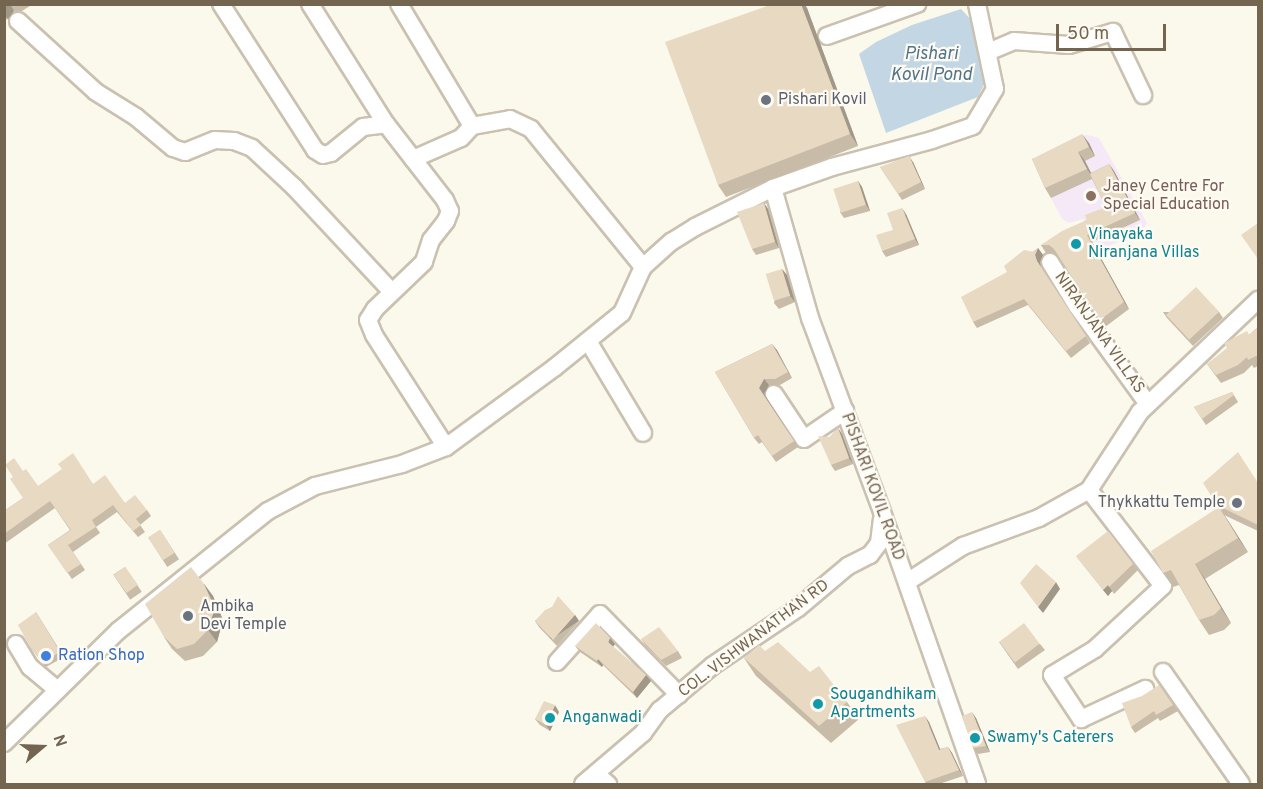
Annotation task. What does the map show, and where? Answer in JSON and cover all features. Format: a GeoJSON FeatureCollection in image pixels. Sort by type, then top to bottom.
{"type":"FeatureCollection","features":[{"type":"Feature","properties":{"kind":"street"},"geometry":{"type":"LineString","coordinates":[[221,4],[315,150],[323,155],[331,153],[363,127],[386,124]]}},
{"type":"Feature","properties":{"kind":"street"},"geometry":{"type":"LineString","coordinates":[[310,4],[386,124],[445,200],[450,211],[446,221],[431,240],[424,262],[368,320],[374,334],[446,447]]}},
{"type":"Feature","properties":{"kind":"street"},"geometry":{"type":"LineString","coordinates":[[399,4],[472,126]]}},
{"type":"Feature","properties":{"kind":"street"},"geometry":{"type":"LineString","coordinates":[[827,36],[917,4]]}},
{"type":"Feature","properties":{"kind":"street"},"geometry":{"type":"LineString","coordinates":[[4,743],[118,631],[268,511],[315,486],[402,464],[446,447],[588,341],[622,313],[643,267],[670,242],[694,227],[773,188],[832,167],[933,140],[973,126],[995,89],[977,4]]}},
{"type":"Feature","properties":{"kind":"street"},"geometry":{"type":"LineString","coordinates":[[18,21],[96,92],[136,117],[173,148],[185,152],[215,140],[234,141],[252,148],[295,188],[393,292]]}},
{"type":"Feature","properties":{"kind":"street"},"geometry":{"type":"LineString","coordinates":[[988,52],[1014,41],[1069,45],[1113,32],[1143,95]]}},
{"type":"Feature","properties":{"kind":"street"},"geometry":{"type":"LineString","coordinates":[[413,159],[460,138],[472,126],[510,118],[531,129],[643,267]]}},
{"type":"Feature","properties":{"kind":"street","name":"PISHARI KOVIL ROAD"},"geometry":{"type":"LineString","coordinates":[[773,188],[810,318],[882,512],[977,784]]}},
{"type":"Feature","properties":{"kind":"street","name":"NIRANJANA VILLAS"},"geometry":{"type":"LineString","coordinates":[[1050,262],[1077,306],[1148,404]]}},
{"type":"Feature","properties":{"kind":"street"},"geometry":{"type":"LineString","coordinates":[[907,582],[963,546],[1039,518],[1089,490],[1140,412],[1258,300]]}},
{"type":"Feature","properties":{"kind":"street"},"geometry":{"type":"LineString","coordinates":[[588,341],[643,433]]}},
{"type":"Feature","properties":{"kind":"street"},"geometry":{"type":"LineString","coordinates":[[774,394],[804,439],[845,411]]}},
{"type":"Feature","properties":{"kind":"street"},"geometry":{"type":"LineString","coordinates":[[1089,490],[1162,586],[1095,649],[1052,675],[1082,718],[1145,689]]}},
{"type":"Feature","properties":{"kind":"street","name":"COL. VISHWANATHAN RD"},"geometry":{"type":"LineString","coordinates":[[596,781],[643,733],[660,710],[740,646],[798,608],[848,567],[870,555],[879,543],[882,512]]}},
{"type":"Feature","properties":{"kind":"street"},"geometry":{"type":"LineString","coordinates":[[556,662],[600,614],[679,695]]}},
{"type":"Feature","properties":{"kind":"street"},"geometry":{"type":"LineString","coordinates":[[16,644],[30,667],[57,690]]}},
{"type":"Feature","properties":{"kind":"street"},"geometry":{"type":"LineString","coordinates":[[1163,672],[1241,784]]}},
{"type":"Feature","properties":{"kind":"shaded area","name":"Janey Centre For Special Education"},"geometry":{"type":"Polygon","coordinates":[[[1081,136],[1099,138],[1147,223],[1142,232],[1101,249],[1097,248],[1083,219],[1069,223],[1062,219],[1036,169],[1036,164],[1081,136]]]}},
{"type":"Feature","properties":{"kind":"water","name":"Pishari Kovil Pond"},"geometry":{"type":"Polygon","coordinates":[[[961,9],[975,24],[986,80],[978,97],[886,133],[859,54],[876,42],[912,25],[961,9]]]}},
{"type":"Feature","properties":{"kind":"building","name":"Pishari Kovil"},"geometry":{"type":"Polygon","coordinates":[[[773,4],[801,4],[850,134],[718,185],[665,42],[773,4]]]}},
{"type":"Feature","properties":{"kind":"building"},"geometry":{"type":"Polygon","coordinates":[[[1082,134],[1089,147],[1078,152],[1087,169],[1045,188],[1032,159],[1082,134]]]}},
{"type":"Feature","properties":{"kind":"building"},"geometry":{"type":"Polygon","coordinates":[[[909,156],[921,182],[898,194],[880,167],[909,156]]]}},
{"type":"Feature","properties":{"kind":"building"},"geometry":{"type":"Polygon","coordinates":[[[1109,164],[1135,213],[1087,235],[1124,302],[1100,320],[1054,249],[1049,245],[1041,245],[1062,231],[1087,220],[1085,215],[1106,207],[1090,174],[1109,164]]]}},
{"type":"Feature","properties":{"kind":"building"},"geometry":{"type":"Polygon","coordinates":[[[858,181],[866,205],[841,213],[833,189],[858,181]]]}},
{"type":"Feature","properties":{"kind":"building"},"geometry":{"type":"Polygon","coordinates":[[[764,203],[775,242],[752,249],[737,212],[764,203]]]}},
{"type":"Feature","properties":{"kind":"building"},"geometry":{"type":"Polygon","coordinates":[[[902,208],[915,239],[882,251],[876,235],[893,230],[887,213],[902,208]]]}},
{"type":"Feature","properties":{"kind":"building"},"geometry":{"type":"Polygon","coordinates":[[[1258,223],[1258,259],[1241,235],[1258,223]]]}},
{"type":"Feature","properties":{"kind":"building"},"geometry":{"type":"Polygon","coordinates":[[[1038,248],[1035,255],[1037,261],[1086,336],[1066,351],[1024,299],[973,322],[961,297],[1007,272],[1004,266],[1024,250],[1034,252],[1038,248]]]}},
{"type":"Feature","properties":{"kind":"building"},"geometry":{"type":"Polygon","coordinates":[[[782,269],[790,296],[774,301],[766,274],[782,269]]]}},
{"type":"Feature","properties":{"kind":"building"},"geometry":{"type":"Polygon","coordinates":[[[1196,287],[1219,312],[1189,340],[1166,315],[1196,287]]]}},
{"type":"Feature","properties":{"kind":"building"},"geometry":{"type":"Polygon","coordinates":[[[1258,327],[1258,355],[1248,360],[1247,357],[1238,365],[1216,375],[1207,364],[1227,348],[1224,343],[1247,331],[1249,335],[1258,327]]]}},
{"type":"Feature","properties":{"kind":"building"},"geometry":{"type":"Polygon","coordinates":[[[772,344],[788,372],[775,379],[764,379],[759,388],[794,441],[772,456],[758,435],[754,438],[715,372],[772,344]]]}},
{"type":"Feature","properties":{"kind":"building"},"geometry":{"type":"Polygon","coordinates":[[[1232,392],[1234,395],[1202,419],[1194,407],[1232,392]]]}},
{"type":"Feature","properties":{"kind":"building"},"geometry":{"type":"Polygon","coordinates":[[[838,428],[849,458],[831,465],[818,436],[830,437],[838,428]]]}},
{"type":"Feature","properties":{"kind":"building","name":"Thykkattu Temple"},"geometry":{"type":"Polygon","coordinates":[[[1238,452],[1258,483],[1258,525],[1217,505],[1203,483],[1238,452]]]}},
{"type":"Feature","properties":{"kind":"building"},"geometry":{"type":"Polygon","coordinates":[[[73,453],[93,484],[105,475],[125,503],[135,495],[147,510],[136,519],[141,525],[133,531],[113,505],[92,520],[96,527],[68,545],[81,564],[67,573],[48,545],[71,530],[50,501],[4,534],[4,511],[23,498],[10,479],[13,477],[5,465],[14,458],[23,471],[26,469],[38,486],[62,469],[58,464],[73,453]]]}},
{"type":"Feature","properties":{"kind":"building"},"geometry":{"type":"Polygon","coordinates":[[[1219,507],[1238,538],[1195,564],[1221,608],[1214,615],[1199,620],[1171,570],[1163,573],[1151,551],[1219,507]]]}},
{"type":"Feature","properties":{"kind":"building"},"geometry":{"type":"Polygon","coordinates":[[[160,530],[175,553],[163,560],[148,538],[160,530]]]}},
{"type":"Feature","properties":{"kind":"building"},"geometry":{"type":"Polygon","coordinates":[[[1108,531],[1133,564],[1103,590],[1076,556],[1108,531]]]}},
{"type":"Feature","properties":{"kind":"building"},"geometry":{"type":"Polygon","coordinates":[[[1036,564],[1056,582],[1038,607],[1020,583],[1036,564]]]}},
{"type":"Feature","properties":{"kind":"building"},"geometry":{"type":"Polygon","coordinates":[[[125,567],[138,585],[127,593],[114,575],[125,567]]]}},
{"type":"Feature","properties":{"kind":"building","name":"Ambika Devi Temple"},"geometry":{"type":"Polygon","coordinates":[[[191,567],[204,584],[215,608],[208,630],[194,644],[177,649],[164,637],[145,604],[191,567]]]}},
{"type":"Feature","properties":{"kind":"building"},"geometry":{"type":"Polygon","coordinates":[[[558,596],[575,615],[553,640],[535,621],[545,610],[552,607],[558,596]]]}},
{"type":"Feature","properties":{"kind":"building"},"geometry":{"type":"Polygon","coordinates":[[[36,612],[60,652],[43,662],[30,647],[18,625],[36,612]]]}},
{"type":"Feature","properties":{"kind":"building"},"geometry":{"type":"Polygon","coordinates":[[[596,623],[610,638],[608,642],[646,675],[633,692],[598,659],[597,661],[575,646],[596,623]]]}},
{"type":"Feature","properties":{"kind":"building"},"geometry":{"type":"Polygon","coordinates":[[[1024,623],[1040,644],[1015,662],[999,642],[1024,623]]]}},
{"type":"Feature","properties":{"kind":"building"},"geometry":{"type":"Polygon","coordinates":[[[659,627],[678,651],[661,660],[641,639],[659,627]]]}},
{"type":"Feature","properties":{"kind":"building","name":"Sougandhikam Apartments"},"geometry":{"type":"Polygon","coordinates":[[[778,642],[810,672],[819,666],[847,702],[819,726],[744,658],[759,645],[765,651],[778,642]]]}},
{"type":"Feature","properties":{"kind":"building"},"geometry":{"type":"Polygon","coordinates":[[[1159,685],[1173,705],[1156,715],[1154,711],[1131,727],[1122,703],[1142,696],[1159,685]]]}},
{"type":"Feature","properties":{"kind":"building"},"geometry":{"type":"Polygon","coordinates":[[[544,701],[555,705],[546,725],[535,719],[544,701]]]}},
{"type":"Feature","properties":{"kind":"building"},"geometry":{"type":"Polygon","coordinates":[[[972,712],[986,746],[973,748],[962,716],[972,712]]]}},
{"type":"Feature","properties":{"kind":"building"},"geometry":{"type":"Polygon","coordinates":[[[925,716],[939,750],[948,747],[959,770],[925,782],[896,725],[925,716]]]}},
{"type":"Feature","properties":{"kind":"place","name":"Pishari Kovil"},"geometry":{"type":"Point","coordinates":[766,100]}},
{"type":"Feature","properties":{"kind":"place","name":"Janey Centre For Special Education"},"geometry":{"type":"Point","coordinates":[1091,196]}},
{"type":"Feature","properties":{"kind":"place","name":"Vinayaka Niranjana Villas"},"geometry":{"type":"Point","coordinates":[1076,244]}},
{"type":"Feature","properties":{"kind":"place","name":"Thykkattu Temple"},"geometry":{"type":"Point","coordinates":[1237,503]}},
{"type":"Feature","properties":{"kind":"place","name":"Ambika Devi Temple"},"geometry":{"type":"Point","coordinates":[188,616]}},
{"type":"Feature","properties":{"kind":"place","name":"Ration Shop"},"geometry":{"type":"Point","coordinates":[46,656]}},
{"type":"Feature","properties":{"kind":"place","name":"Sougandhikam Apartments"},"geometry":{"type":"Point","coordinates":[818,704]}},
{"type":"Feature","properties":{"kind":"place","name":"Anganwadi"},"geometry":{"type":"Point","coordinates":[550,718]}},
{"type":"Feature","properties":{"kind":"place","name":"Swamy's Caterers"},"geometry":{"type":"Point","coordinates":[975,738]}}]}
